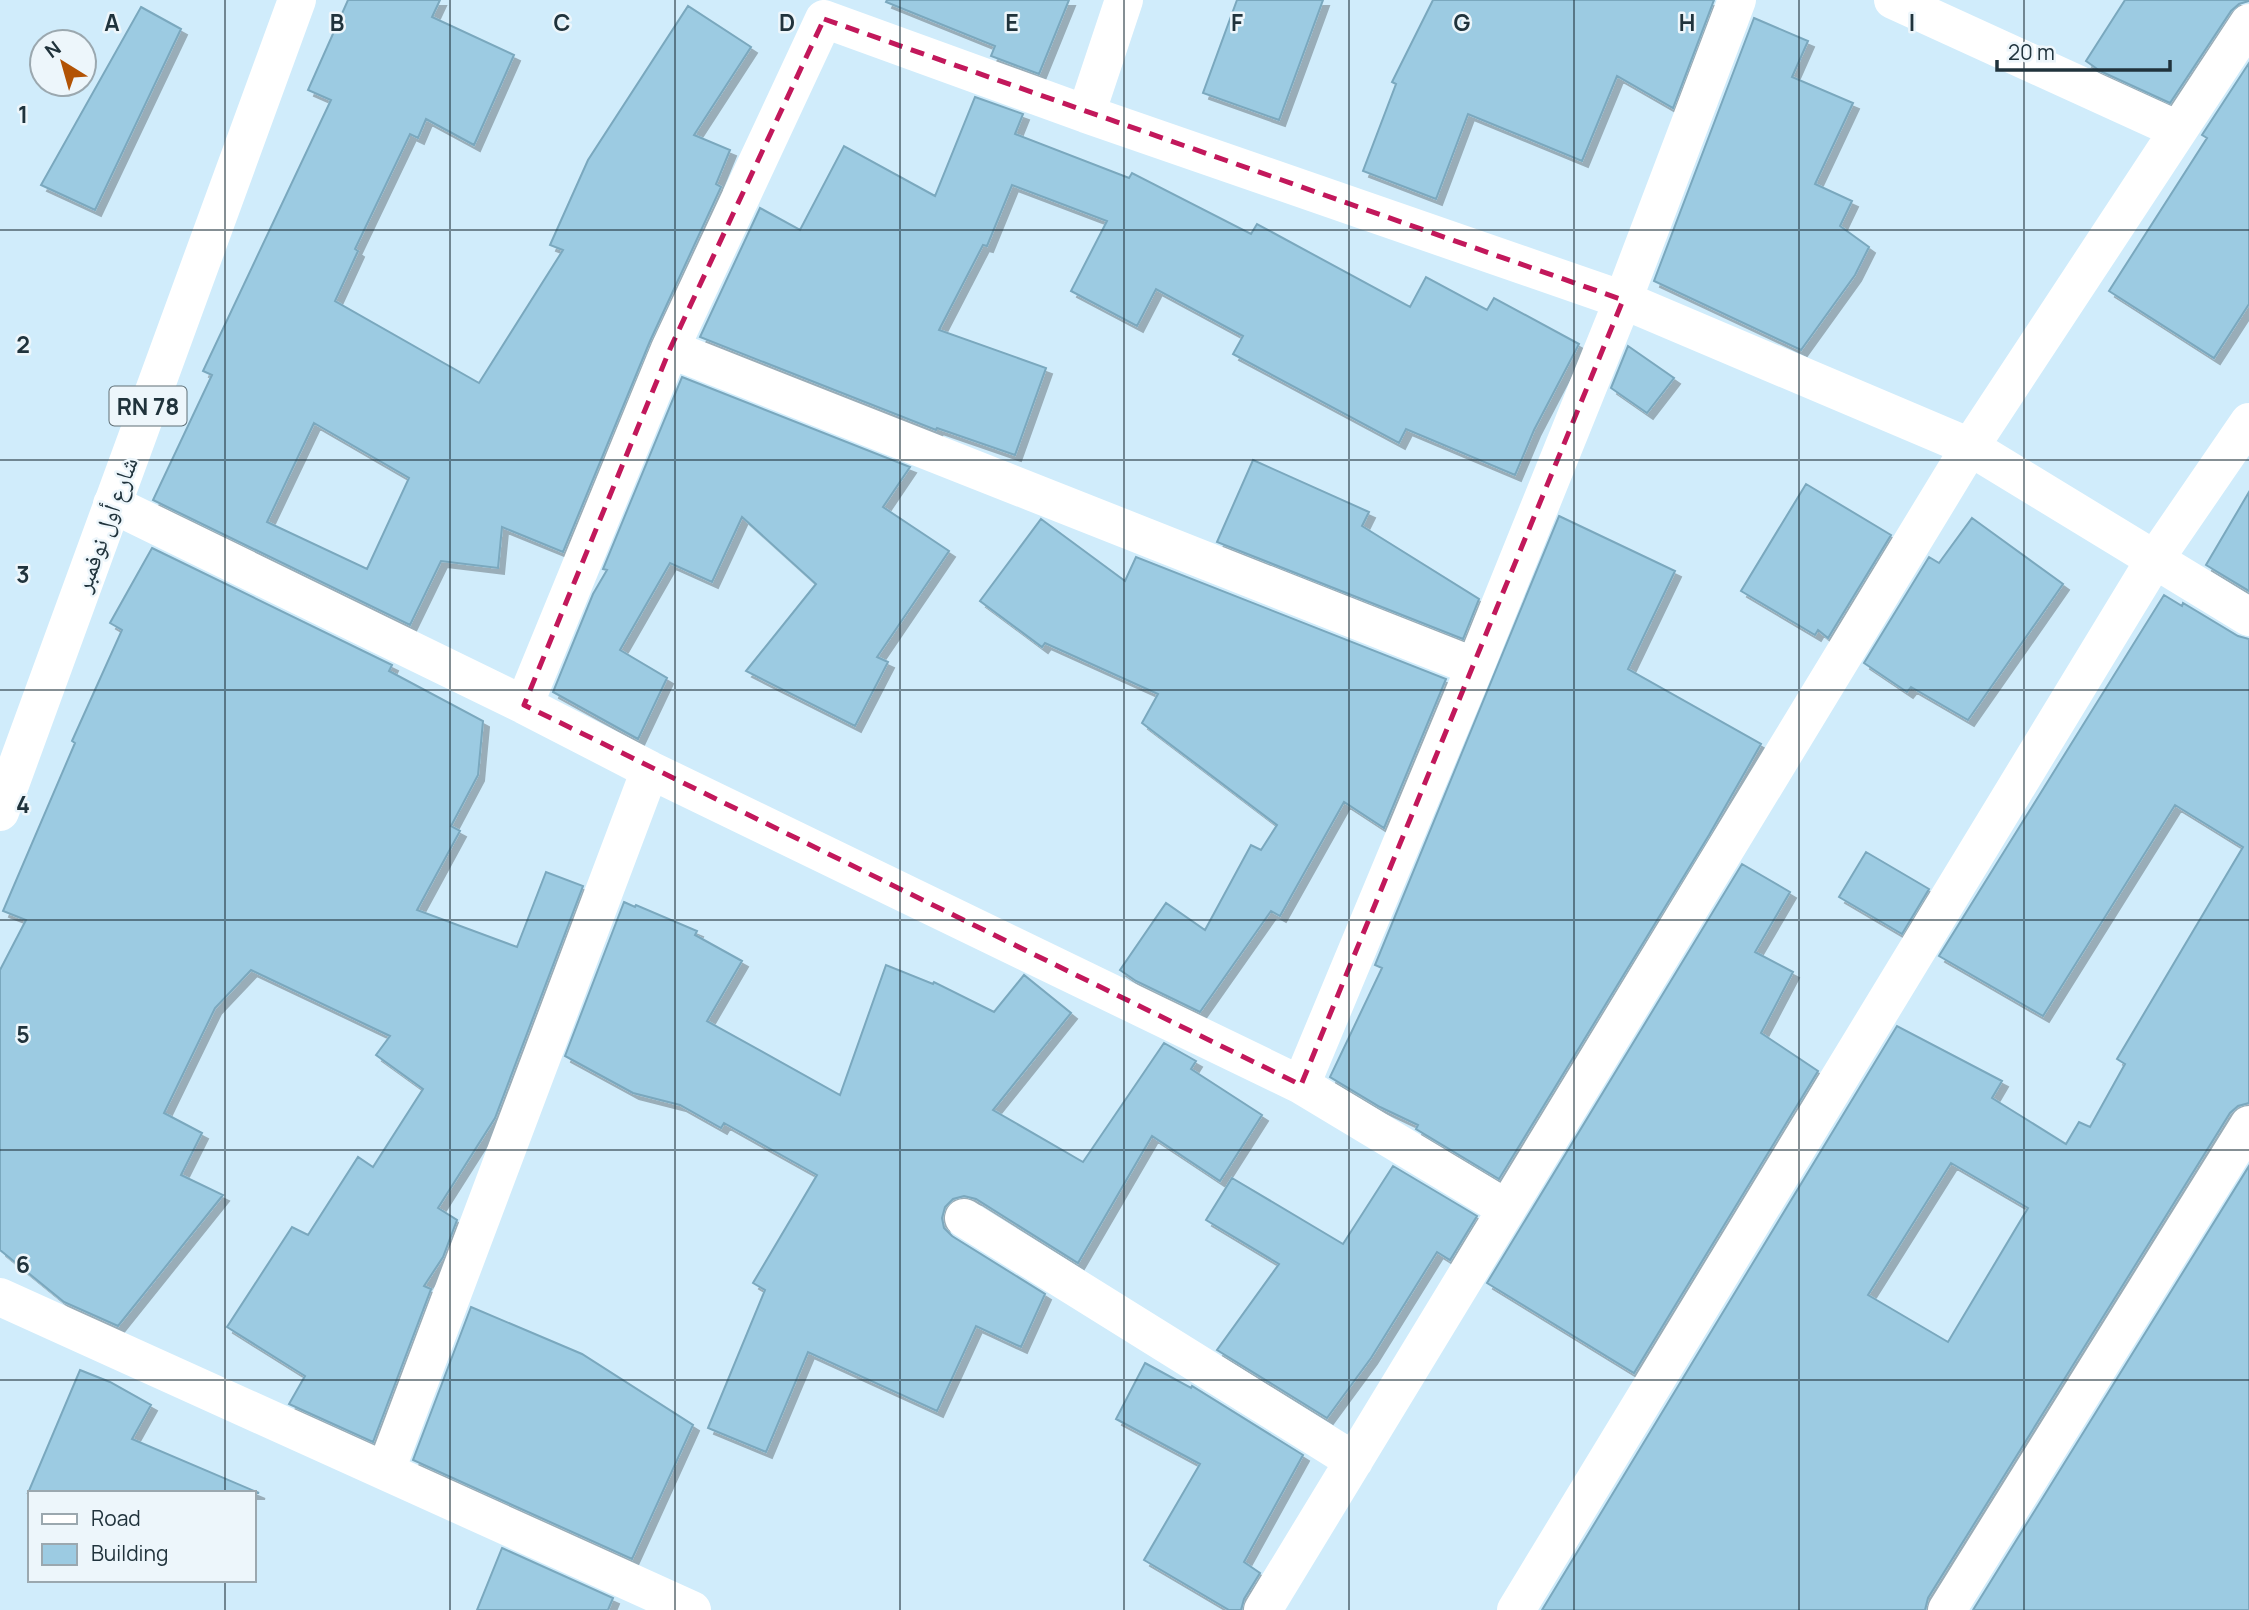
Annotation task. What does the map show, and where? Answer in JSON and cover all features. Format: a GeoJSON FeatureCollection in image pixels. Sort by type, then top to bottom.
{"type":"FeatureCollection","features":[{"type":"Feature","properties":{"kind":"street"},"geometry":{"type":"LineString","coordinates":[[1086,114],[1124,0]]}},
{"type":"Feature","properties":{"kind":"street"},"geometry":{"type":"LineString","coordinates":[[1301,1085],[1475,667],[1623,300],[1737,0]]}},
{"type":"Feature","properties":{"kind":"street"},"geometry":{"type":"LineString","coordinates":[[1893,0],[2178,130]]}},
{"type":"Feature","properties":{"kind":"street","name":"شارع أول نوفمبر"},"geometry":{"type":"LineString","coordinates":[[0,812],[295,1]]}},
{"type":"Feature","properties":{"kind":"street"},"geometry":{"type":"LineString","coordinates":[[524,705],[670,349],[824,19],[1086,114],[1623,300],[1970,447],[2249,617]]}},
{"type":"Feature","properties":{"kind":"street"},"geometry":{"type":"LineString","coordinates":[[1263,1610],[1970,447],[2249,23]]}},
{"type":"Feature","properties":{"kind":"street"},"geometry":{"type":"LineString","coordinates":[[670,349],[1475,667]]}},
{"type":"Feature","properties":{"kind":"street"},"geometry":{"type":"LineString","coordinates":[[1517,1610],[2155,559],[2249,422]]}},
{"type":"Feature","properties":{"kind":"street"},"geometry":{"type":"LineString","coordinates":[[112,504],[524,705],[650,770],[1301,1085],[1507,1209]]}},
{"type":"Feature","properties":{"kind":"street"},"geometry":{"type":"LineString","coordinates":[[387,1470],[650,770]]}},
{"type":"Feature","properties":{"kind":"street"},"geometry":{"type":"LineString","coordinates":[[1947,1610],[2249,1125]]}},
{"type":"Feature","properties":{"kind":"street"},"geometry":{"type":"LineString","coordinates":[[964,1218],[1354,1461]]}},
{"type":"Feature","properties":{"kind":"street"},"geometry":{"type":"LineString","coordinates":[[0,1297],[692,1610]]}},
{"type":"Feature","properties":{"kind":"highlighted area"},"geometry":{"type":"Polygon","coordinates":[[[824,19],[1623,300],[1301,1085],[524,705],[670,349],[824,19]]]}},
{"type":"Feature","properties":{"kind":"building"},"geometry":{"type":"Polygon","coordinates":[[[348,0],[440,0],[432,17],[514,55],[474,145],[426,119],[418,138],[410,134],[355,249],[358,251],[335,301],[479,383],[563,250],[550,245],[588,160],[688,6],[751,47],[694,135],[730,150],[716,184],[721,187],[650,341],[563,552],[502,527],[498,568],[441,561],[410,625],[153,500],[212,375],[203,371],[331,100],[308,90],[348,0]],[[314,423],[267,522],[367,569],[409,478],[314,423]]]}},
{"type":"Feature","properties":{"kind":"building"},"geometry":{"type":"Polygon","coordinates":[[[1069,0],[1039,74],[991,56],[995,46],[886,2],[1069,0]]]}},
{"type":"Feature","properties":{"kind":"building"},"geometry":{"type":"Polygon","coordinates":[[[1237,0],[1323,0],[1279,120],[1203,93],[1237,0]]]}},
{"type":"Feature","properties":{"kind":"building"},"geometry":{"type":"Polygon","coordinates":[[[1433,0],[1714,0],[1673,108],[1617,76],[1582,161],[1468,114],[1436,199],[1363,171],[1396,84],[1392,82],[1433,0]]]}},
{"type":"Feature","properties":{"kind":"building"},"geometry":{"type":"Polygon","coordinates":[[[2125,0],[2249,1],[2239,4],[2231,11],[2170,103],[2100,71],[2086,61],[2125,0]]]}},
{"type":"Feature","properties":{"kind":"building"},"geometry":{"type":"Polygon","coordinates":[[[141,7],[181,29],[95,210],[41,185],[90,98],[98,98],[98,84],[141,7]]]}},
{"type":"Feature","properties":{"kind":"building"},"geometry":{"type":"Polygon","coordinates":[[[1754,18],[1808,41],[1792,77],[1853,103],[1815,184],[1852,201],[1840,226],[1869,247],[1855,275],[1801,350],[1654,281],[1754,18]]]}},
{"type":"Feature","properties":{"kind":"building"},"geometry":{"type":"Polygon","coordinates":[[[2249,63],[2249,304],[2214,358],[2109,291],[2207,138],[2202,135],[2249,63]]]}},
{"type":"Feature","properties":{"kind":"building"},"geometry":{"type":"Polygon","coordinates":[[[975,97],[1023,114],[1015,134],[1129,178],[1132,173],[1251,234],[1257,224],[1410,307],[1426,277],[1487,310],[1494,298],[1579,344],[1534,430],[1515,475],[1406,429],[1399,443],[1233,354],[1243,336],[1156,289],[1137,326],[1071,291],[1107,221],[1012,185],[987,246],[983,245],[939,330],[1046,368],[1015,455],[937,428],[936,430],[700,337],[760,208],[800,230],[844,146],[935,196],[975,97]]]}},
{"type":"Feature","properties":{"kind":"building"},"geometry":{"type":"Polygon","coordinates":[[[1628,346],[1674,378],[1647,413],[1611,388],[1628,346]]]}},
{"type":"Feature","properties":{"kind":"building"},"geometry":{"type":"Polygon","coordinates":[[[682,377],[910,467],[883,507],[949,551],[877,657],[888,662],[855,726],[746,671],[816,584],[742,517],[712,582],[670,563],[620,650],[667,678],[638,739],[553,692],[593,594],[607,570],[603,569],[682,377]]]}},
{"type":"Feature","properties":{"kind":"building"},"geometry":{"type":"Polygon","coordinates":[[[1253,460],[1369,512],[1362,526],[1479,599],[1463,639],[1217,542],[1253,460]]]}},
{"type":"Feature","properties":{"kind":"building"},"geometry":{"type":"Polygon","coordinates":[[[1806,484],[1891,535],[1828,638],[1818,630],[1815,635],[1741,591],[1806,484]]]}},
{"type":"Feature","properties":{"kind":"building"},"geometry":{"type":"Polygon","coordinates":[[[2249,492],[2249,591],[2206,565],[2249,492]]]}},
{"type":"Feature","properties":{"kind":"building"},"geometry":{"type":"Polygon","coordinates":[[[1559,516],[1675,571],[1628,669],[1761,744],[1709,835],[1499,1179],[1416,1129],[1418,1125],[1380,1107],[1330,1077],[1382,968],[1375,965],[1559,516]]]}},
{"type":"Feature","properties":{"kind":"building"},"geometry":{"type":"Polygon","coordinates":[[[1972,518],[2063,584],[1968,720],[1911,687],[1907,692],[1864,663],[1929,557],[1939,563],[1972,518]]]}},
{"type":"Feature","properties":{"kind":"building"},"geometry":{"type":"Polygon","coordinates":[[[1041,519],[1125,581],[1136,557],[1446,679],[1384,828],[1344,802],[1280,916],[1271,911],[1200,1012],[1136,981],[1120,970],[1166,903],[1205,930],[1251,845],[1261,850],[1277,825],[1142,723],[1158,694],[1045,643],[1042,647],[980,601],[1041,519]]]}},
{"type":"Feature","properties":{"kind":"building"},"geometry":{"type":"Polygon","coordinates":[[[152,548],[392,665],[389,671],[483,721],[478,775],[451,826],[460,831],[417,910],[517,947],[546,872],[583,886],[495,1118],[438,1208],[457,1220],[443,1257],[424,1286],[431,1289],[373,1442],[289,1404],[305,1376],[227,1327],[292,1227],[308,1235],[358,1157],[373,1167],[423,1089],[376,1055],[390,1036],[251,970],[215,1008],[164,1113],[202,1133],[181,1175],[223,1195],[118,1326],[64,1302],[0,1250],[0,970],[26,920],[3,911],[75,743],[72,741],[122,630],[110,623],[152,548]]]}},
{"type":"Feature","properties":{"kind":"building"},"geometry":{"type":"Polygon","coordinates":[[[2164,595],[2182,606],[2183,603],[2238,636],[2249,639],[2249,1103],[2238,1106],[2230,1113],[1928,1598],[1925,1610],[1542,1610],[1897,1026],[2002,1081],[1992,1098],[2066,1144],[2079,1122],[2090,1127],[2125,1064],[2117,1059],[2243,847],[2175,805],[2043,1016],[1939,956],[2164,595]],[[1951,1163],[1868,1295],[1948,1342],[2028,1208],[1951,1163]]]}},
{"type":"Feature","properties":{"kind":"building"},"geometry":{"type":"Polygon","coordinates":[[[1866,852],[1929,889],[1902,934],[1839,897],[1866,852]]]}},
{"type":"Feature","properties":{"kind":"building"},"geometry":{"type":"Polygon","coordinates":[[[1742,864],[1790,892],[1755,952],[1793,972],[1761,1033],[1818,1071],[1634,1373],[1487,1283],[1742,864]]]}},
{"type":"Feature","properties":{"kind":"building"},"geometry":{"type":"Polygon","coordinates":[[[624,902],[697,931],[695,935],[742,961],[707,1021],[840,1095],[886,965],[933,984],[934,982],[994,1012],[1024,975],[1071,1013],[993,1110],[1083,1162],[1164,1043],[1196,1061],[1191,1069],[1262,1115],[1220,1181],[1152,1136],[1078,1263],[976,1199],[964,1196],[953,1199],[945,1207],[942,1218],[944,1228],[952,1236],[1045,1294],[1021,1347],[976,1326],[937,1411],[808,1352],[766,1452],[708,1428],[765,1290],[753,1283],[817,1175],[724,1123],[721,1128],[680,1105],[633,1093],[565,1056],[624,902]]]}},
{"type":"Feature","properties":{"kind":"building"},"geometry":{"type":"Polygon","coordinates":[[[1393,1166],[1477,1216],[1450,1260],[1437,1252],[1371,1358],[1327,1418],[1217,1350],[1279,1264],[1206,1220],[1232,1178],[1343,1244],[1393,1166]]]}},
{"type":"Feature","properties":{"kind":"building"},"geometry":{"type":"Polygon","coordinates":[[[2249,1166],[2249,1610],[1973,1610],[2249,1166]]]}},
{"type":"Feature","properties":{"kind":"building"},"geometry":{"type":"Polygon","coordinates":[[[471,1307],[582,1354],[693,1425],[632,1559],[413,1460],[471,1307]]]}},
{"type":"Feature","properties":{"kind":"building"},"geometry":{"type":"Polygon","coordinates":[[[1145,1363],[1191,1388],[1192,1386],[1303,1455],[1244,1562],[1260,1573],[1244,1599],[1241,1610],[1229,1610],[1144,1560],[1200,1464],[1116,1419],[1145,1363]]]}},
{"type":"Feature","properties":{"kind":"building"},"geometry":{"type":"Polygon","coordinates":[[[80,1370],[110,1382],[151,1405],[132,1439],[254,1491],[29,1491],[80,1370]]]}},
{"type":"Feature","properties":{"kind":"building"},"geometry":{"type":"Polygon","coordinates":[[[502,1548],[613,1598],[608,1610],[477,1610],[502,1548]]]}}]}
